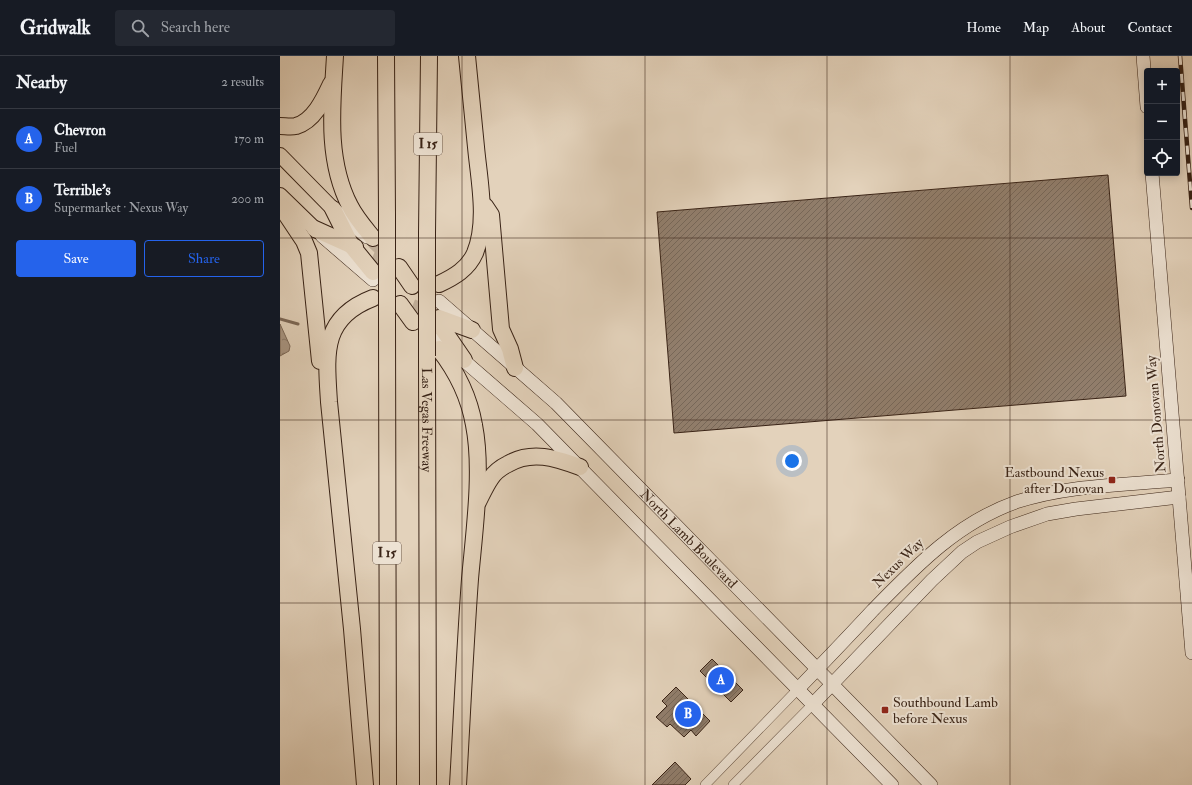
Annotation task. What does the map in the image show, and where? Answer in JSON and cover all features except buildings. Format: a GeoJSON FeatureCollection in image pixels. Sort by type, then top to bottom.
{"type":"FeatureCollection","features":[{"type":"Feature","properties":{"kind":"highway"},"geometry":{"type":"LineString","coordinates":[[335,56],[333,145],[338,169],[350,206],[373,245]]}},
{"type":"Feature","properties":{"kind":"highway","name":"I 15"},"geometry":{"type":"LineString","coordinates":[[386,56],[388,785]]}},
{"type":"Feature","properties":{"kind":"highway","name":"Las Vegas Freeway"},"geometry":{"type":"LineString","coordinates":[[428,785],[437,337],[427,233],[429,56]]}},
{"type":"Feature","properties":{"kind":"highway"},"geometry":{"type":"LineString","coordinates":[[439,284],[452,278],[466,268],[475,254],[480,238],[482,202],[466,56]]}},
{"type":"Feature","properties":{"kind":"highway"},"geometry":{"type":"LineString","coordinates":[[280,126],[296,126],[311,117],[323,101],[334,77]]}},
{"type":"Feature","properties":{"kind":"highway"},"geometry":{"type":"LineString","coordinates":[[482,202],[491,215],[501,329],[510,349],[515,368]]}},
{"type":"Feature","properties":{"kind":"highway"},"geometry":{"type":"LineString","coordinates":[[280,205],[304,241],[309,253],[320,363],[328,402]]}},
{"type":"Feature","properties":{"kind":"highway"},"geometry":{"type":"LineString","coordinates":[[333,209],[351,245],[373,276]]}},
{"type":"Feature","properties":{"kind":"highway"},"geometry":{"type":"LineString","coordinates":[[315,229],[351,245],[373,245]]}},
{"type":"Feature","properties":{"kind":"highway"},"geometry":{"type":"LineString","coordinates":[[365,785],[351,621],[328,402],[327,364],[328,344],[338,323],[349,311],[373,298]]}},
{"type":"Feature","properties":{"kind":"highway"},"geometry":{"type":"LineString","coordinates":[[437,337],[472,330]]}},
{"type":"Feature","properties":{"kind":"highway"},"geometry":{"type":"LineString","coordinates":[[437,337],[464,360]]}},
{"type":"Feature","properties":{"kind":"highway"},"geometry":{"type":"LineString","coordinates":[[437,337],[468,399],[475,426],[477,453],[476,506],[458,785]]}},
{"type":"Feature","properties":{"kind":"highway"},"geometry":{"type":"LineString","coordinates":[[476,506],[492,476],[517,458],[551,456],[580,467]]}},
{"type":"Feature","properties":{"kind":"main road"},"geometry":{"type":"LineString","coordinates":[[1143,56],[1147,104]]}},
{"type":"Feature","properties":{"kind":"main road"},"geometry":{"type":"LineString","coordinates":[[280,155],[333,209],[373,245]]}},
{"type":"Feature","properties":{"kind":"main road","name":"North Donovan Way"},"geometry":{"type":"LineString","coordinates":[[1152,176],[1192,653]]}},
{"type":"Feature","properties":{"kind":"main road"},"geometry":{"type":"LineString","coordinates":[[280,195],[315,229],[373,276]]}},
{"type":"Feature","properties":{"kind":"main road","name":"North Lamb Boulevard"},"geometry":{"type":"LineString","coordinates":[[439,301],[556,404],[931,785]]}},
{"type":"Feature","properties":{"kind":"main road","name":"North Lamb Boulevard"},"geometry":{"type":"LineString","coordinates":[[464,360],[537,424],[892,785]]}},
{"type":"Feature","properties":{"kind":"main road","name":"Nexus Way"},"geometry":{"type":"LineString","coordinates":[[798,689],[920,562],[942,543],[993,512],[1017,502],[1071,490],[1178,480]]}},
{"type":"Feature","properties":{"kind":"main road"},"geometry":{"type":"LineString","coordinates":[[812,704],[932,580],[962,552],[977,542],[1010,526],[1047,514],[1179,497]]}},
{"type":"Feature","properties":{"kind":"street","name":"Nexus Way"},"geometry":{"type":"LineString","coordinates":[[705,785],[798,689]]}},
{"type":"Feature","properties":{"kind":"street"},"geometry":{"type":"LineString","coordinates":[[733,785],[812,704]]}},
{"type":"Feature","properties":{"kind":"water"},"geometry":{"type":"Polygon","coordinates":[[[280,324],[290,346],[289,351],[280,356],[280,324]]]}},
{"type":"Feature","properties":{"kind":"waterway"},"geometry":{"type":"LineString","coordinates":[[280,319],[298,324]]}},
{"type":"Feature","properties":{"kind":"tunnel"},"geometry":{"type":"LineString","coordinates":[[373,242],[392,260]]}},
{"type":"Feature","properties":{"kind":"tunnel"},"geometry":{"type":"LineString","coordinates":[[373,256],[399,267]]}},
{"type":"Feature","properties":{"kind":"tunnel"},"geometry":{"type":"LineString","coordinates":[[412,307],[439,318]]}},
{"type":"Feature","properties":{"kind":"railway"},"geometry":{"type":"LineString","coordinates":[[1180,56],[1192,208]]}},
{"type":"Feature","properties":{"kind":"place","name":"Eastbound Nexus after Donovan"},"geometry":{"type":"Point","coordinates":[1112,480]}},
{"type":"Feature","properties":{"kind":"place","name":"Chevron"},"geometry":{"type":"Point","coordinates":[721,680]}},
{"type":"Feature","properties":{"kind":"place","name":"Southbound Lamb before Nexus"},"geometry":{"type":"Point","coordinates":[885,710]}},
{"type":"Feature","properties":{"kind":"place","name":"Terrible's"},"geometry":{"type":"Point","coordinates":[688,714]}}]}
